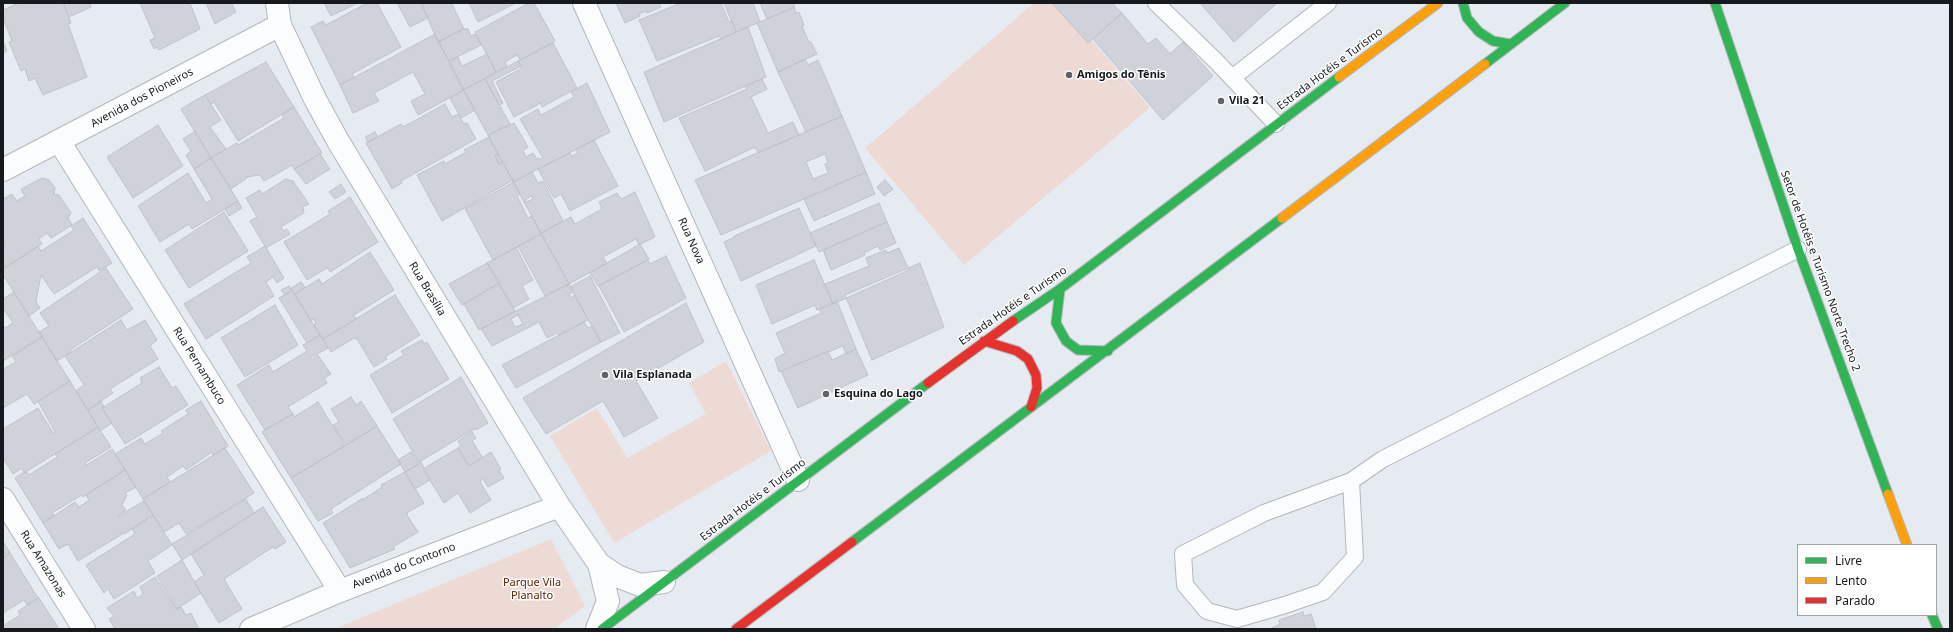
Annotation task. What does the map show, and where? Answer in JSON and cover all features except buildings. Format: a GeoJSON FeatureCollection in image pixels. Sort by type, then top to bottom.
{"type":"FeatureCollection","features":[{"type":"Feature","properties":{"kind":"main road","name":"Estrada Hotéis e Turismo"},"geometry":{"type":"LineString","coordinates":[[602,629],[984,341],[1060,289],[1276,124],[1438,3]]}},
{"type":"Feature","properties":{"kind":"main road"},"geometry":{"type":"LineString","coordinates":[[1463,3],[1467,18],[1479,32],[1493,41],[1510,44]]}},
{"type":"Feature","properties":{"kind":"main road"},"geometry":{"type":"LineString","coordinates":[[736,629],[1031,407],[1108,351],[1565,3]]}},
{"type":"Feature","properties":{"kind":"main road","name":"Setor de Hotéis e Turismo Norte Trecho 2"},"geometry":{"type":"LineString","coordinates":[[1715,3],[1798,249],[1907,544]]}},
{"type":"Feature","properties":{"kind":"main road"},"geometry":{"type":"LineString","coordinates":[[1060,289],[1056,323],[1066,341],[1078,350],[1091,352],[1108,351]]}},
{"type":"Feature","properties":{"kind":"main road"},"geometry":{"type":"LineString","coordinates":[[984,341],[1017,351],[1028,359],[1036,375],[1036,388],[1031,407]]}},
{"type":"Feature","properties":{"kind":"main road"},"geometry":{"type":"LineString","coordinates":[[1932,616],[1938,629]]}},
{"type":"Feature","properties":{"kind":"street","name":"Rua Brasília"},"geometry":{"type":"LineString","coordinates":[[277,3],[280,25],[315,99],[338,141],[558,506],[599,564],[617,576],[640,585],[664,582]]}},
{"type":"Feature","properties":{"kind":"street","name":"Rua Nova"},"geometry":{"type":"LineString","coordinates":[[584,3],[798,480]]}},
{"type":"Feature","properties":{"kind":"street","name":"Avenida dos Pioneiros"},"geometry":{"type":"LineString","coordinates":[[3,170],[280,25]]}},
{"type":"Feature","properties":{"kind":"street","name":"Rua Pernambuco"},"geometry":{"type":"LineString","coordinates":[[59,141],[340,591]]}},
{"type":"Feature","properties":{"kind":"street","name":"Rua Amazonas"},"geometry":{"type":"LineString","coordinates":[[3,499],[84,629]]}},
{"type":"Feature","properties":{"kind":"street","name":"Avenida do Contorno"},"geometry":{"type":"LineString","coordinates":[[251,629],[340,591],[558,506]]}},
{"type":"Feature","properties":{"kind":"street","name":"Rua Brasília"},"geometry":{"type":"LineString","coordinates":[[597,629],[608,601],[599,564]]}},
{"type":"Feature","properties":{"kind":"lane"},"geometry":{"type":"LineString","coordinates":[[1156,3],[1276,124]]}},
{"type":"Feature","properties":{"kind":"lane"},"geometry":{"type":"LineString","coordinates":[[1232,78],[1328,3]]}},
{"type":"Feature","properties":{"kind":"lane"},"geometry":{"type":"LineString","coordinates":[[1351,481],[1355,557],[1324,592],[1237,619],[1207,611],[1185,585],[1183,554],[1264,513],[1351,481],[1384,460],[1798,249]]}},
{"type":"Feature","properties":{"kind":"green space"},"geometry":{"type":"Polygon","coordinates":[[[1034,3],[1060,3],[1150,108],[964,265],[865,148],[1034,3]]]}},
{"type":"Feature","properties":{"kind":"green space"},"geometry":{"type":"Polygon","coordinates":[[[726,361],[771,451],[614,543],[550,436],[597,408],[627,458],[706,414],[689,383],[726,361]]]}},
{"type":"Feature","properties":{"kind":"green space","name":"Parque Vila Planalto"},"geometry":{"type":"Polygon","coordinates":[[[551,539],[585,606],[554,629],[334,629],[551,539]]]}},
{"type":"Feature","properties":{"kind":"traffic: fast"},"geometry":{"type":"LineString","coordinates":[[1463,3],[1467,18],[1479,32],[1493,41],[1510,44]]}},
{"type":"Feature","properties":{"kind":"traffic: fast"},"geometry":{"type":"LineString","coordinates":[[1485,64],[1565,3]]}},
{"type":"Feature","properties":{"kind":"traffic: fast"},"geometry":{"type":"LineString","coordinates":[[1715,3],[1798,249],[1888,494]]}},
{"type":"Feature","properties":{"kind":"traffic: fast"},"geometry":{"type":"LineString","coordinates":[[1013,321],[1060,289],[1339,77]]}},
{"type":"Feature","properties":{"kind":"traffic: fast"},"geometry":{"type":"LineString","coordinates":[[852,542],[1282,218]]}},
{"type":"Feature","properties":{"kind":"traffic: fast"},"geometry":{"type":"LineString","coordinates":[[1060,289],[1056,323],[1066,341],[1078,350],[1108,351]]}},
{"type":"Feature","properties":{"kind":"traffic: fast"},"geometry":{"type":"LineString","coordinates":[[602,629],[928,383]]}},
{"type":"Feature","properties":{"kind":"traffic: fast"},"geometry":{"type":"LineString","coordinates":[[1932,616],[1938,629]]}},
{"type":"Feature","properties":{"kind":"traffic: slow"},"geometry":{"type":"LineString","coordinates":[[1339,77],[1438,3]]}},
{"type":"Feature","properties":{"kind":"traffic: slow"},"geometry":{"type":"LineString","coordinates":[[1282,218],[1485,64]]}},
{"type":"Feature","properties":{"kind":"traffic: slow"},"geometry":{"type":"LineString","coordinates":[[1888,494],[1907,544]]}},
{"type":"Feature","properties":{"kind":"traffic: jam"},"geometry":{"type":"LineString","coordinates":[[928,383],[1013,321]]}},
{"type":"Feature","properties":{"kind":"traffic: jam"},"geometry":{"type":"LineString","coordinates":[[984,341],[1017,351],[1028,359],[1036,375],[1037,388],[1031,407]]}},
{"type":"Feature","properties":{"kind":"traffic: jam"},"geometry":{"type":"LineString","coordinates":[[736,629],[852,542]]}},
{"type":"Feature","properties":{"kind":"place","name":"Amigos do Tênis"},"geometry":{"type":"Point","coordinates":[1069,75]}},
{"type":"Feature","properties":{"kind":"place","name":"Vila 21"},"geometry":{"type":"Point","coordinates":[1221,101]}},
{"type":"Feature","properties":{"kind":"place","name":"Vila Esplanada"},"geometry":{"type":"Point","coordinates":[605,375]}},
{"type":"Feature","properties":{"kind":"place","name":"Esquina do Lago"},"geometry":{"type":"Point","coordinates":[826,394]}}]}
